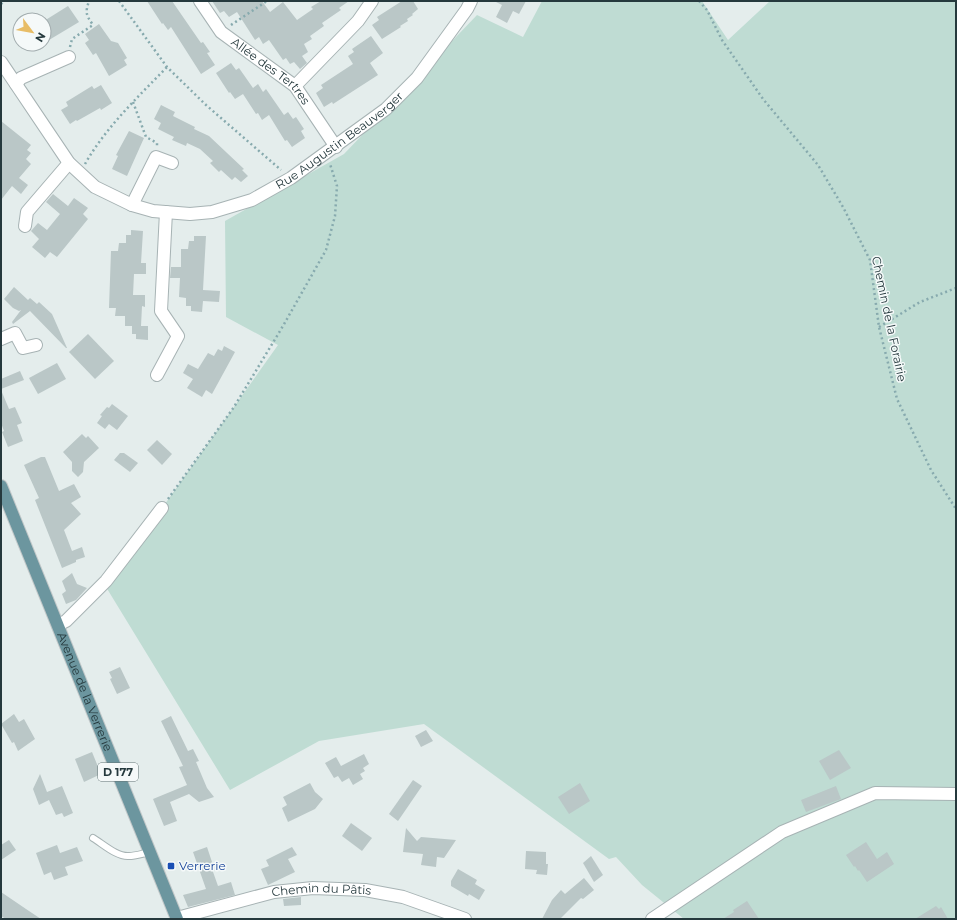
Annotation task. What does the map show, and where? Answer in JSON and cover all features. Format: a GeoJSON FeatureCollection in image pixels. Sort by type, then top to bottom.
{"type":"FeatureCollection","features":[{"type":"Feature","properties":{"kind":"main road","name":"Avenue de la Verrerie"},"geometry":{"type":"LineString","coordinates":[[1,486],[177,919]]}},
{"type":"Feature","properties":{"kind":"street","name":"Allée des Tertres"},"geometry":{"type":"LineString","coordinates":[[200,1],[221,32],[295,86],[331,150]]}},
{"type":"Feature","properties":{"kind":"street"},"geometry":{"type":"LineString","coordinates":[[295,86],[358,21],[372,1]]}},
{"type":"Feature","properties":{"kind":"street","name":"Rue Augustin Beauverger"},"geometry":{"type":"LineString","coordinates":[[1,62],[69,162],[95,187],[132,205],[153,211],[190,214],[212,212],[252,200],[291,178],[386,109],[417,78],[467,9],[471,1]]}},
{"type":"Feature","properties":{"kind":"street"},"geometry":{"type":"LineString","coordinates":[[16,84],[21,78],[69,57]]}},
{"type":"Feature","properties":{"kind":"street"},"geometry":{"type":"LineString","coordinates":[[132,205],[156,157],[172,163]]}},
{"type":"Feature","properties":{"kind":"street"},"geometry":{"type":"LineString","coordinates":[[25,226],[28,212],[69,162]]}},
{"type":"Feature","properties":{"kind":"street"},"geometry":{"type":"LineString","coordinates":[[157,376],[178,336],[161,311],[166,212]]}},
{"type":"Feature","properties":{"kind":"street"},"geometry":{"type":"LineString","coordinates":[[1,339],[15,333],[23,348],[36,345]]}},
{"type":"Feature","properties":{"kind":"street"},"geometry":{"type":"LineString","coordinates":[[58,625],[66,621],[106,581],[162,508]]}},
{"type":"Feature","properties":{"kind":"street"},"geometry":{"type":"LineString","coordinates":[[652,919],[782,832],[875,793],[956,794]]}},
{"type":"Feature","properties":{"kind":"street","name":"Chemin du Pâtis"},"geometry":{"type":"LineString","coordinates":[[177,919],[274,892],[313,888],[365,890],[395,896],[465,919]]}},
{"type":"Feature","properties":{"kind":"lane"},"geometry":{"type":"LineString","coordinates":[[93,838],[123,856],[151,852]]}},
{"type":"Feature","properties":{"kind":"path"},"geometry":{"type":"LineString","coordinates":[[1,4],[4,1]]}},
{"type":"Feature","properties":{"kind":"path"},"geometry":{"type":"LineString","coordinates":[[69,57],[72,39],[93,25],[87,15],[86,10],[89,1]]}},
{"type":"Feature","properties":{"kind":"path"},"geometry":{"type":"LineString","coordinates":[[119,1],[167,67],[206,105],[291,178]]}},
{"type":"Feature","properties":{"kind":"path"},"geometry":{"type":"LineString","coordinates":[[221,32],[267,1]]}},
{"type":"Feature","properties":{"kind":"path","name":"Chemin de la Forairie"},"geometry":{"type":"LineString","coordinates":[[699,1],[706,10],[722,40],[763,99],[818,165],[843,207],[870,260],[880,327],[897,399],[931,470],[956,509]]}},
{"type":"Feature","properties":{"kind":"path"},"geometry":{"type":"LineString","coordinates":[[80,174],[104,135],[167,67]]}},
{"type":"Feature","properties":{"kind":"path"},"geometry":{"type":"LineString","coordinates":[[133,102],[146,136],[157,143],[156,157]]}},
{"type":"Feature","properties":{"kind":"path"},"geometry":{"type":"LineString","coordinates":[[162,508],[234,408],[326,250],[335,216],[336,186],[331,150]]}},
{"type":"Feature","properties":{"kind":"path"},"geometry":{"type":"LineString","coordinates":[[880,327],[920,302],[956,288]]}},
{"type":"Feature","properties":{"kind":"green space"},"geometry":{"type":"Polygon","coordinates":[[[542,1],[702,1],[728,40],[770,1],[956,1],[956,919],[684,919],[642,885],[616,857],[609,859],[424,724],[319,741],[230,790],[106,587],[278,345],[226,317],[225,221],[344,154],[477,15],[523,37],[542,1]]]}},
{"type":"Feature","properties":{"kind":"building"},"geometry":{"type":"Polygon","coordinates":[[[147,1],[172,1],[201,43],[203,42],[210,52],[207,53],[215,65],[201,74],[171,27],[168,30],[163,23],[162,24],[147,1]]]}},
{"type":"Feature","properties":{"kind":"building"},"geometry":{"type":"Polygon","coordinates":[[[212,1],[262,1],[270,12],[283,2],[297,20],[313,9],[311,7],[321,1],[349,1],[339,8],[341,10],[322,23],[324,26],[310,36],[312,39],[304,44],[308,52],[302,56],[307,63],[300,69],[294,62],[290,64],[286,58],[283,60],[269,40],[263,44],[259,37],[255,40],[237,12],[229,17],[224,11],[220,13],[212,1]]]}},
{"type":"Feature","properties":{"kind":"building"},"geometry":{"type":"Polygon","coordinates":[[[402,1],[413,1],[418,9],[407,19],[408,21],[400,26],[401,27],[382,39],[372,25],[379,20],[377,17],[402,1]]]}},
{"type":"Feature","properties":{"kind":"building"},"geometry":{"type":"Polygon","coordinates":[[[494,1],[526,1],[519,14],[513,11],[507,23],[496,17],[502,5],[494,1]]]}},
{"type":"Feature","properties":{"kind":"building"},"geometry":{"type":"Polygon","coordinates":[[[68,6],[79,22],[52,38],[52,16],[68,6]]]}},
{"type":"Feature","properties":{"kind":"building"},"geometry":{"type":"Polygon","coordinates":[[[99,24],[111,41],[118,43],[127,58],[124,60],[127,65],[109,76],[96,53],[93,55],[85,43],[89,40],[85,34],[99,24]]]}},
{"type":"Feature","properties":{"kind":"building"},"geometry":{"type":"Polygon","coordinates":[[[371,36],[383,53],[370,63],[378,75],[333,104],[332,102],[324,107],[316,93],[323,88],[321,85],[353,64],[348,56],[354,52],[352,49],[371,36]]]}},
{"type":"Feature","properties":{"kind":"building"},"geometry":{"type":"Polygon","coordinates":[[[231,63],[236,70],[239,68],[253,88],[258,84],[263,92],[266,89],[284,115],[288,112],[293,119],[296,117],[304,129],[301,131],[305,138],[292,147],[287,140],[285,141],[269,115],[262,120],[258,113],[256,114],[243,94],[235,99],[230,92],[229,93],[216,73],[231,63]]]}},
{"type":"Feature","properties":{"kind":"building"},"geometry":{"type":"Polygon","coordinates":[[[101,85],[112,103],[101,110],[100,108],[70,124],[61,110],[68,106],[66,102],[92,86],[94,89],[101,85]]]}},
{"type":"Feature","properties":{"kind":"building"},"geometry":{"type":"Polygon","coordinates":[[[161,105],[175,112],[173,116],[209,136],[244,169],[242,170],[248,176],[241,182],[235,177],[232,180],[221,170],[219,172],[210,163],[213,161],[200,149],[187,143],[186,146],[172,140],[174,137],[158,129],[161,123],[154,119],[161,105]]]}},
{"type":"Feature","properties":{"kind":"building"},"geometry":{"type":"Polygon","coordinates":[[[1,121],[31,145],[27,150],[31,153],[26,159],[31,164],[19,178],[28,185],[21,194],[12,186],[1,200],[1,121]]]}},
{"type":"Feature","properties":{"kind":"building"},"geometry":{"type":"Polygon","coordinates":[[[129,131],[144,138],[127,176],[112,169],[118,156],[116,155],[129,131]]]}},
{"type":"Feature","properties":{"kind":"building"},"geometry":{"type":"Polygon","coordinates":[[[53,194],[68,206],[74,198],[88,208],[83,214],[88,219],[57,257],[50,252],[45,258],[32,247],[39,239],[31,231],[38,223],[47,230],[60,214],[46,202],[53,194]]]}},
{"type":"Feature","properties":{"kind":"building"},"geometry":{"type":"Polygon","coordinates":[[[131,230],[143,231],[141,263],[146,263],[146,274],[134,274],[133,295],[145,295],[145,307],[142,306],[141,326],[148,326],[148,340],[136,339],[136,334],[132,334],[132,326],[125,326],[125,316],[115,316],[116,308],[109,308],[111,251],[118,251],[119,243],[126,243],[126,235],[131,235],[131,230]]]}},
{"type":"Feature","properties":{"kind":"building"},"geometry":{"type":"Polygon","coordinates":[[[194,236],[206,236],[203,290],[220,291],[219,302],[203,301],[202,312],[191,311],[191,306],[186,306],[186,298],[179,297],[180,278],[170,278],[171,267],[181,267],[181,249],[188,249],[189,241],[194,241],[194,236]]]}},
{"type":"Feature","properties":{"kind":"building"},"geometry":{"type":"Polygon","coordinates":[[[14,287],[28,300],[30,298],[37,304],[39,302],[52,314],[67,348],[30,311],[13,324],[12,322],[21,310],[19,311],[13,308],[4,299],[14,287]]]}},
{"type":"Feature","properties":{"kind":"building"},"geometry":{"type":"Polygon","coordinates":[[[88,334],[114,361],[95,379],[69,352],[88,334]]]}},
{"type":"Feature","properties":{"kind":"building"},"geometry":{"type":"Polygon","coordinates":[[[224,346],[235,352],[212,394],[206,390],[202,397],[187,388],[193,379],[183,373],[188,364],[198,369],[208,353],[214,356],[218,349],[222,351],[224,346]]]}},
{"type":"Feature","properties":{"kind":"building"},"geometry":{"type":"Polygon","coordinates":[[[57,363],[66,379],[38,394],[29,378],[57,363]]]}},
{"type":"Feature","properties":{"kind":"building"},"geometry":{"type":"Polygon","coordinates":[[[20,371],[24,380],[1,389],[1,379],[20,371]]]}},
{"type":"Feature","properties":{"kind":"building"},"geometry":{"type":"Polygon","coordinates":[[[1,390],[9,409],[15,407],[22,423],[17,425],[23,441],[8,447],[2,432],[4,431],[1,423],[1,390]]]}},
{"type":"Feature","properties":{"kind":"building"},"geometry":{"type":"Polygon","coordinates":[[[112,404],[128,416],[117,430],[109,424],[105,429],[97,423],[102,416],[100,415],[112,404]]]}},
{"type":"Feature","properties":{"kind":"building"},"geometry":{"type":"Polygon","coordinates":[[[82,434],[86,438],[88,436],[99,448],[84,462],[83,472],[78,477],[72,471],[72,462],[63,452],[82,434]]]}},
{"type":"Feature","properties":{"kind":"building"},"geometry":{"type":"Polygon","coordinates":[[[157,440],[172,454],[162,465],[147,450],[157,440]]]}},
{"type":"Feature","properties":{"kind":"building"},"geometry":{"type":"Polygon","coordinates":[[[120,453],[124,453],[138,463],[130,472],[114,460],[120,453]]]}},
{"type":"Feature","properties":{"kind":"building"},"geometry":{"type":"Polygon","coordinates":[[[41,457],[45,457],[59,491],[74,484],[81,497],[71,503],[81,514],[64,530],[72,551],[82,547],[85,557],[62,568],[35,500],[39,498],[24,465],[41,457]]]}},
{"type":"Feature","properties":{"kind":"building"},"geometry":{"type":"Polygon","coordinates":[[[72,573],[77,584],[87,588],[76,600],[66,604],[62,594],[66,591],[62,581],[72,573]]]}},
{"type":"Feature","properties":{"kind":"building"},"geometry":{"type":"Polygon","coordinates":[[[120,667],[130,688],[117,694],[110,679],[112,678],[109,672],[120,667]]]}},
{"type":"Feature","properties":{"kind":"building"},"geometry":{"type":"Polygon","coordinates":[[[14,714],[19,722],[24,719],[35,739],[18,751],[14,742],[12,743],[1,724],[14,714]]]}},
{"type":"Feature","properties":{"kind":"building"},"geometry":{"type":"Polygon","coordinates":[[[171,716],[188,751],[193,749],[199,761],[196,762],[207,788],[214,797],[199,802],[189,794],[170,802],[177,821],[164,826],[153,799],[187,785],[179,767],[183,766],[161,721],[171,716]]]}},
{"type":"Feature","properties":{"kind":"building"},"geometry":{"type":"Polygon","coordinates":[[[426,730],[433,741],[421,747],[415,736],[426,730]]]}},
{"type":"Feature","properties":{"kind":"building"},"geometry":{"type":"Polygon","coordinates":[[[839,750],[851,768],[830,780],[819,761],[839,750]]]}},
{"type":"Feature","properties":{"kind":"building"},"geometry":{"type":"Polygon","coordinates":[[[92,752],[101,774],[84,782],[75,759],[92,752]]]}},
{"type":"Feature","properties":{"kind":"building"},"geometry":{"type":"Polygon","coordinates":[[[364,754],[369,764],[363,768],[365,771],[360,774],[363,779],[353,785],[349,778],[342,782],[338,776],[334,778],[325,763],[336,757],[341,766],[364,754]]]}},
{"type":"Feature","properties":{"kind":"building"},"geometry":{"type":"Polygon","coordinates":[[[40,774],[47,792],[62,786],[73,813],[64,817],[62,813],[56,815],[49,800],[39,805],[33,789],[40,774]]]}},
{"type":"Feature","properties":{"kind":"building"},"geometry":{"type":"Polygon","coordinates":[[[413,780],[422,786],[398,821],[389,814],[413,780]]]}},
{"type":"Feature","properties":{"kind":"building"},"geometry":{"type":"Polygon","coordinates":[[[310,783],[315,792],[323,799],[315,809],[288,822],[282,808],[287,805],[283,797],[310,783]]]}},
{"type":"Feature","properties":{"kind":"building"},"geometry":{"type":"Polygon","coordinates":[[[580,783],[590,801],[569,814],[558,797],[580,783]]]}},
{"type":"Feature","properties":{"kind":"building"},"geometry":{"type":"Polygon","coordinates":[[[836,786],[841,799],[806,812],[801,800],[836,786]]]}},
{"type":"Feature","properties":{"kind":"building"},"geometry":{"type":"Polygon","coordinates":[[[351,823],[372,838],[362,851],[342,836],[351,823]]]}},
{"type":"Feature","properties":{"kind":"building"},"geometry":{"type":"Polygon","coordinates":[[[406,828],[417,841],[421,837],[456,840],[444,858],[437,857],[436,867],[421,865],[423,854],[403,852],[406,828]]]}},
{"type":"Feature","properties":{"kind":"building"},"geometry":{"type":"Polygon","coordinates":[[[9,840],[16,850],[1,860],[1,845],[9,840]]]}},
{"type":"Feature","properties":{"kind":"building"},"geometry":{"type":"Polygon","coordinates":[[[866,842],[877,859],[887,852],[894,864],[867,882],[846,855],[866,842]]]}},
{"type":"Feature","properties":{"kind":"building"},"geometry":{"type":"Polygon","coordinates":[[[57,845],[60,853],[77,847],[83,861],[65,867],[68,875],[54,880],[51,872],[44,875],[36,853],[57,845]]]}},
{"type":"Feature","properties":{"kind":"building"},"geometry":{"type":"Polygon","coordinates":[[[207,847],[218,886],[231,882],[235,895],[188,907],[183,895],[206,889],[193,852],[207,847]]]}},
{"type":"Feature","properties":{"kind":"building"},"geometry":{"type":"Polygon","coordinates":[[[292,847],[297,855],[288,859],[295,872],[268,885],[261,869],[269,866],[266,860],[292,847]]]}},
{"type":"Feature","properties":{"kind":"building"},"geometry":{"type":"Polygon","coordinates":[[[526,851],[546,852],[546,864],[548,864],[547,875],[536,874],[537,870],[525,869],[526,851]]]}},
{"type":"Feature","properties":{"kind":"building"},"geometry":{"type":"Polygon","coordinates":[[[591,856],[603,875],[594,882],[583,863],[591,856]]]}},
{"type":"Feature","properties":{"kind":"building"},"geometry":{"type":"Polygon","coordinates":[[[458,869],[477,880],[475,884],[485,890],[479,900],[469,894],[468,896],[451,886],[451,881],[458,869]]]}},
{"type":"Feature","properties":{"kind":"building"},"geometry":{"type":"Polygon","coordinates":[[[584,878],[594,890],[583,899],[581,898],[560,919],[542,919],[552,900],[561,890],[565,894],[584,878]]]}},
{"type":"Feature","properties":{"kind":"building"},"geometry":{"type":"Polygon","coordinates":[[[1,892],[41,919],[6,919],[1,916],[1,892]]]}},
{"type":"Feature","properties":{"kind":"building"},"geometry":{"type":"Polygon","coordinates":[[[301,897],[301,905],[284,906],[283,899],[301,897]]]}},
{"type":"Feature","properties":{"kind":"building"},"geometry":{"type":"Polygon","coordinates":[[[747,901],[759,919],[723,919],[734,912],[733,910],[747,901]]]}},
{"type":"Feature","properties":{"kind":"building"},"geometry":{"type":"Polygon","coordinates":[[[936,906],[939,909],[941,907],[948,919],[915,919],[936,906]]]}},
{"type":"Feature","properties":{"kind":"place","name":"Verrerie"},"geometry":{"type":"Point","coordinates":[171,866]}}]}
